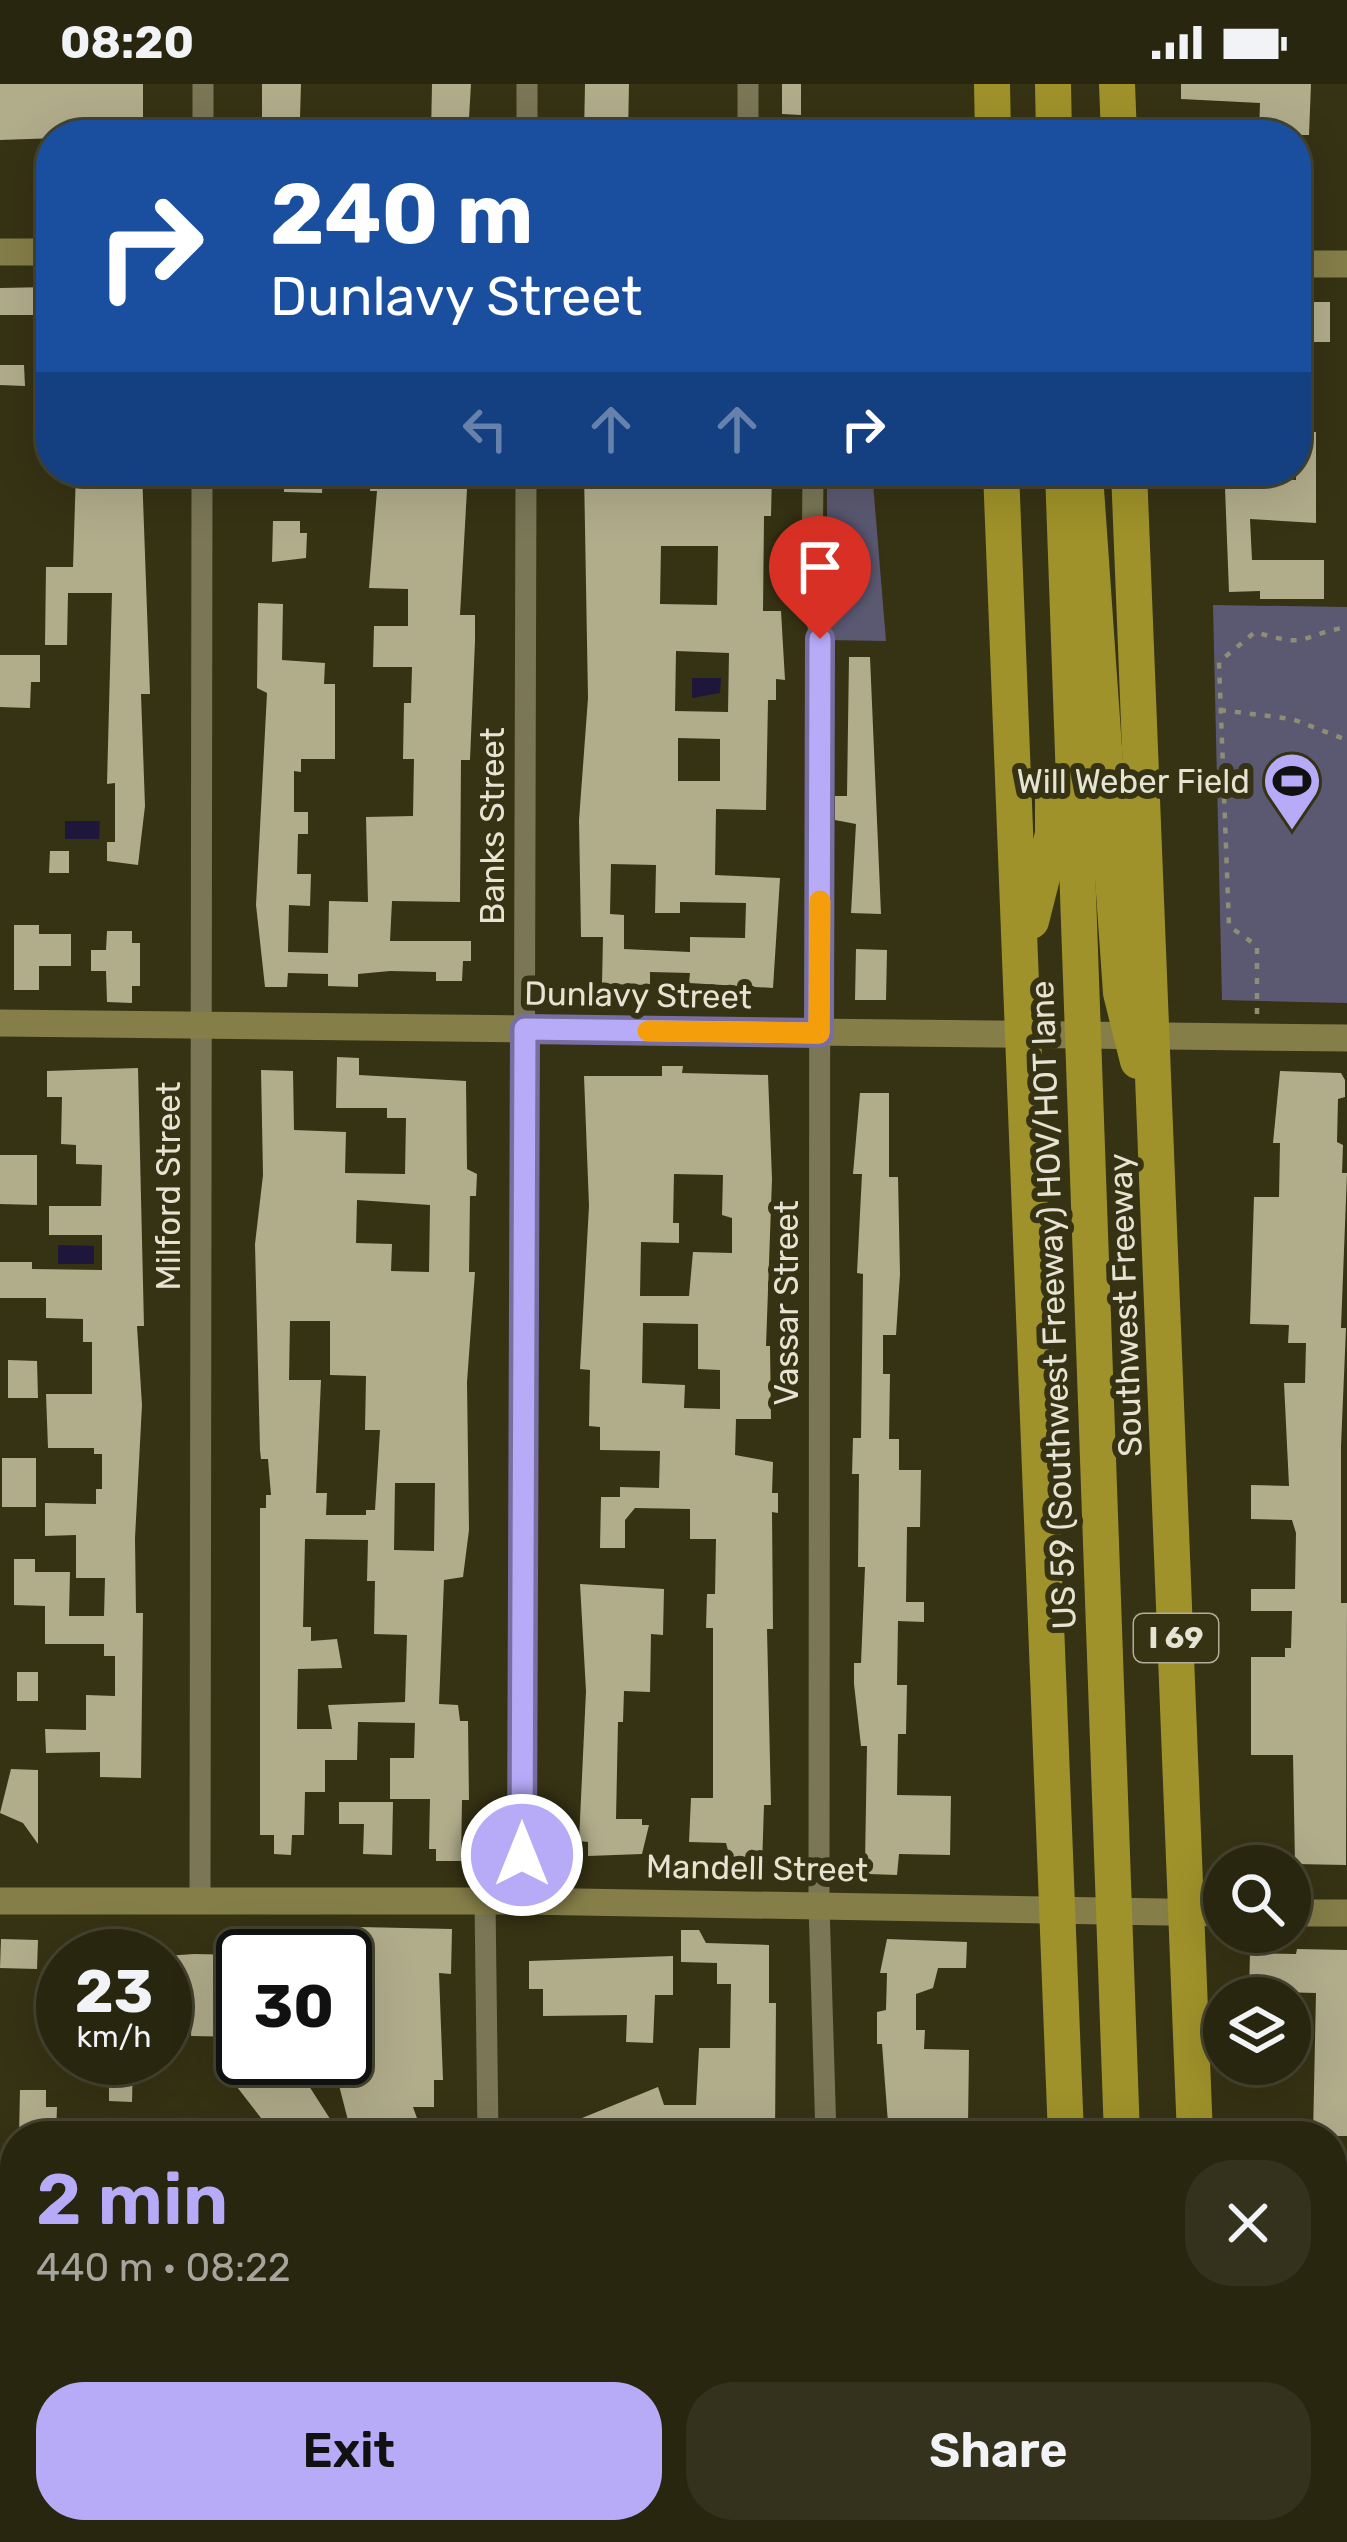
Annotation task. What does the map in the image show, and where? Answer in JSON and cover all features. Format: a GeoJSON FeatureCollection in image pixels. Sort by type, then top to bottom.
{"type":"FeatureCollection","features":[{"type":"Feature","properties":{"kind":"highway"},"geometry":{"type":"LineString","coordinates":[[992,84],[993,120]]}},
{"type":"Feature","properties":{"kind":"highway"},"geometry":{"type":"LineString","coordinates":[[1118,84],[1119,120]]}},
{"type":"Feature","properties":{"kind":"highway"},"geometry":{"type":"LineString","coordinates":[[1002,486],[1065,2121]]}},
{"type":"Feature","properties":{"kind":"highway"},"geometry":{"type":"LineString","coordinates":[[1023,956],[1053,834],[1051,486]]}},
{"type":"Feature","properties":{"kind":"highway","name":"US 59 (Southwest Freeway) HOV/HOT lane"},"geometry":{"type":"LineString","coordinates":[[1064,486],[1120,2121]]}},
{"type":"Feature","properties":{"kind":"highway"},"geometry":{"type":"LineString","coordinates":[[1085,486],[1121,992],[1157,1140]]}},
{"type":"Feature","properties":{"kind":"highway","name":"Southwest Freeway"},"geometry":{"type":"LineString","coordinates":[[1130,486],[1194,2121]]}},
{"type":"Feature","properties":{"kind":"street"},"geometry":{"type":"LineString","coordinates":[[203,84],[203,120]]}},
{"type":"Feature","properties":{"kind":"street"},"geometry":{"type":"LineString","coordinates":[[527,84],[527,120]]}},
{"type":"Feature","properties":{"kind":"street"},"geometry":{"type":"LineString","coordinates":[[748,84],[748,120]]}},
{"type":"Feature","properties":{"kind":"street"},"geometry":{"type":"LineString","coordinates":[[0,252],[36,252]]}},
{"type":"Feature","properties":{"kind":"street"},"geometry":{"type":"LineString","coordinates":[[1311,263],[1347,264]]}},
{"type":"Feature","properties":{"kind":"street","name":"Milford Street"},"geometry":{"type":"LineString","coordinates":[[200,1901],[202,486]]}},
{"type":"Feature","properties":{"kind":"street","name":"Banks Street"},"geometry":{"type":"LineString","coordinates":[[522,1901],[526,486]]}},
{"type":"Feature","properties":{"kind":"street","name":"Vassar Street"},"geometry":{"type":"LineString","coordinates":[[813,486],[812,588],[820,639],[819,1905],[826,2121]]}},
{"type":"Feature","properties":{"kind":"street","name":"Dunlavy Street"},"geometry":{"type":"LineString","coordinates":[[0,1023],[1347,1038]]}},
{"type":"Feature","properties":{"kind":"street","name":"Mandell Street"},"geometry":{"type":"LineString","coordinates":[[0,1901],[522,1901],[1203,1912]]}},
{"type":"Feature","properties":{"kind":"street"},"geometry":{"type":"LineString","coordinates":[[482,2121],[485,1901]]}},
{"type":"Feature","properties":{"kind":"street"},"geometry":{"type":"LineString","coordinates":[[1311,1913],[1347,1913]]}},
{"type":"Feature","properties":{"kind":"path"},"geometry":{"type":"LineString","coordinates":[[1257,1039],[1257,946],[1229,926],[1219,662],[1255,632],[1287,643],[1307,642],[1347,628]]}},
{"type":"Feature","properties":{"kind":"path"},"geometry":{"type":"LineString","coordinates":[[1220,710],[1292,719],[1347,740]]}},
{"type":"Feature","properties":{"kind":"shaded area"},"geometry":{"type":"Polygon","coordinates":[[[827,486],[873,486],[886,641],[827,640],[827,486]]]}},
{"type":"Feature","properties":{"kind":"shaded area"},"geometry":{"type":"Polygon","coordinates":[[[1213,605],[1347,607],[1347,1003],[1222,1000],[1213,605]]]}},
{"type":"Feature","properties":{"kind":"shaded area"},"geometry":{"type":"Polygon","coordinates":[[[692,678],[721,678],[720,693],[692,698],[692,678]]]}},
{"type":"Feature","properties":{"kind":"shaded area"},"geometry":{"type":"Polygon","coordinates":[[[65,821],[100,821],[99,839],[65,839],[65,821]]]}},
{"type":"Feature","properties":{"kind":"shaded area"},"geometry":{"type":"Polygon","coordinates":[[[58,1245],[94,1246],[94,1264],[58,1264],[58,1245]]]}},
{"type":"Feature","properties":{"kind":"building"},"geometry":{"type":"Polygon","coordinates":[[[0,84],[143,84],[143,120],[36,120],[36,139],[0,140],[0,84]]]}},
{"type":"Feature","properties":{"kind":"building"},"geometry":{"type":"Polygon","coordinates":[[[262,84],[301,84],[300,117],[331,117],[331,120],[262,120],[262,84]]]}},
{"type":"Feature","properties":{"kind":"building"},"geometry":{"type":"Polygon","coordinates":[[[432,84],[471,84],[469,120],[431,120],[432,84]]]}},
{"type":"Feature","properties":{"kind":"building"},"geometry":{"type":"Polygon","coordinates":[[[585,84],[629,84],[628,120],[584,120],[585,84]]]}},
{"type":"Feature","properties":{"kind":"building"},"geometry":{"type":"Polygon","coordinates":[[[782,84],[801,84],[801,115],[782,114],[782,84]]]}},
{"type":"Feature","properties":{"kind":"building"},"geometry":{"type":"Polygon","coordinates":[[[1181,84],[1311,84],[1310,120],[1259,120],[1260,103],[1181,99],[1181,84]]]}},
{"type":"Feature","properties":{"kind":"building"},"geometry":{"type":"Polygon","coordinates":[[[696,117],[733,118],[733,120],[696,117]]]}},
{"type":"Feature","properties":{"kind":"building"},"geometry":{"type":"Polygon","coordinates":[[[36,287],[36,315],[0,315],[0,288],[36,287]]]}},
{"type":"Feature","properties":{"kind":"building"},"geometry":{"type":"Polygon","coordinates":[[[1311,302],[1330,302],[1330,342],[1311,342],[1311,302]]]}},
{"type":"Feature","properties":{"kind":"building"},"geometry":{"type":"Polygon","coordinates":[[[0,365],[24,365],[25,386],[0,385],[0,365]]]}},
{"type":"Feature","properties":{"kind":"building"},"geometry":{"type":"Polygon","coordinates":[[[1311,432],[1316,432],[1316,523],[1250,519],[1252,560],[1324,560],[1324,599],[1260,599],[1260,591],[1229,592],[1225,488],[1311,486],[1311,432]]]}},
{"type":"Feature","properties":{"kind":"building"},"geometry":{"type":"Polygon","coordinates":[[[76,486],[143,486],[150,694],[141,694],[145,806],[138,865],[107,861],[107,842],[115,842],[115,783],[107,784],[112,593],[68,593],[67,645],[45,645],[46,567],[73,567],[76,486]]]}},
{"type":"Feature","properties":{"kind":"building"},"geometry":{"type":"Polygon","coordinates":[[[284,486],[322,486],[322,493],[284,492],[284,486]]]}},
{"type":"Feature","properties":{"kind":"building"},"geometry":{"type":"Polygon","coordinates":[[[370,486],[467,486],[460,615],[475,615],[475,641],[470,760],[461,760],[460,902],[392,901],[390,941],[471,941],[471,961],[463,961],[462,981],[436,981],[436,972],[390,971],[358,974],[358,987],[328,986],[328,974],[288,973],[287,987],[265,987],[256,905],[267,693],[257,688],[258,603],[283,604],[282,660],[325,663],[324,684],[335,684],[335,759],[301,759],[301,772],[294,771],[294,812],[308,812],[308,834],[298,834],[297,874],[311,874],[310,906],[289,905],[288,952],[328,953],[329,901],[368,902],[366,817],[413,816],[414,759],[403,759],[404,703],[411,703],[412,667],[373,667],[374,626],[408,626],[408,589],[369,588],[377,491],[370,491],[370,486]]]}},
{"type":"Feature","properties":{"kind":"building"},"geometry":{"type":"Polygon","coordinates":[[[584,486],[772,486],[771,516],[764,516],[763,611],[781,611],[785,680],[776,679],[776,700],[768,700],[766,810],[716,809],[715,875],[780,878],[773,988],[689,983],[690,973],[650,972],[650,985],[602,984],[603,937],[581,937],[579,820],[588,698],[584,486]],[[661,546],[660,604],[717,605],[718,546],[661,546]],[[676,651],[675,711],[728,712],[729,653],[676,651]],[[678,738],[678,781],[720,781],[720,739],[678,738]],[[611,864],[610,914],[624,915],[624,949],[690,952],[690,937],[745,938],[746,903],[680,902],[680,913],[655,913],[656,865],[611,864]]]}},
{"type":"Feature","properties":{"kind":"building"},"geometry":{"type":"Polygon","coordinates":[[[273,521],[300,521],[300,533],[307,533],[306,558],[272,562],[273,521]]]}},
{"type":"Feature","properties":{"kind":"building"},"geometry":{"type":"Polygon","coordinates":[[[0,655],[40,655],[40,682],[31,682],[30,708],[0,707],[0,655]]]}},
{"type":"Feature","properties":{"kind":"building"},"geometry":{"type":"Polygon","coordinates":[[[849,657],[870,657],[881,914],[851,913],[856,824],[835,820],[835,796],[847,796],[849,657]]]}},
{"type":"Feature","properties":{"kind":"building"},"geometry":{"type":"Polygon","coordinates":[[[50,851],[69,851],[69,873],[49,873],[50,851]]]}},
{"type":"Feature","properties":{"kind":"building"},"geometry":{"type":"Polygon","coordinates":[[[14,925],[39,925],[39,934],[71,934],[71,966],[39,966],[39,990],[14,990],[14,925]]]}},
{"type":"Feature","properties":{"kind":"building"},"geometry":{"type":"Polygon","coordinates":[[[107,931],[132,931],[132,943],[140,943],[140,986],[132,986],[132,1003],[107,1002],[106,971],[91,971],[91,950],[106,950],[107,931]]]}},
{"type":"Feature","properties":{"kind":"building"},"geometry":{"type":"Polygon","coordinates":[[[856,949],[887,950],[886,1000],[855,1000],[856,949]]]}},
{"type":"Feature","properties":{"kind":"building"},"geometry":{"type":"Polygon","coordinates":[[[337,1057],[359,1058],[359,1075],[466,1081],[467,1169],[477,1174],[476,1196],[470,1196],[469,1272],[475,1272],[467,1382],[469,1530],[463,1577],[444,1580],[439,1704],[458,1705],[460,1721],[468,1721],[469,1800],[462,1800],[461,1861],[436,1861],[436,1849],[429,1849],[430,1799],[390,1799],[390,1758],[414,1758],[415,1723],[358,1722],[357,1760],[325,1760],[325,1792],[305,1792],[304,1835],[292,1835],[291,1855],[274,1854],[274,1835],[260,1835],[260,1508],[266,1508],[266,1495],[271,1495],[268,1459],[261,1459],[260,1450],[255,1244],[263,1175],[261,1070],[293,1071],[294,1130],[346,1132],[345,1173],[405,1174],[406,1118],[387,1118],[387,1108],[336,1108],[337,1057]],[[357,1200],[356,1243],[392,1244],[391,1271],[429,1272],[430,1205],[357,1200]],[[290,1321],[289,1380],[321,1380],[316,1493],[327,1493],[326,1515],[366,1515],[366,1510],[375,1510],[380,1430],[365,1430],[366,1376],[330,1375],[330,1321],[290,1321]],[[395,1483],[394,1550],[434,1551],[435,1483],[395,1483]],[[305,1539],[303,1627],[311,1627],[311,1641],[337,1639],[342,1668],[298,1669],[297,1729],[332,1729],[328,1705],[405,1702],[407,1635],[374,1634],[375,1581],[367,1581],[368,1540],[305,1539]]]}},
{"type":"Feature","properties":{"kind":"building"},"geometry":{"type":"Polygon","coordinates":[[[662,1066],[683,1066],[682,1073],[768,1075],[772,1179],[766,1346],[770,1346],[771,1419],[736,1419],[735,1455],[773,1462],[772,1493],[778,1493],[778,1513],[772,1512],[773,1629],[767,1629],[771,1805],[764,1805],[762,1866],[741,1866],[741,1858],[730,1858],[726,1843],[689,1842],[691,1798],[713,1798],[713,1628],[706,1628],[707,1594],[715,1594],[716,1539],[690,1539],[690,1509],[635,1508],[625,1520],[625,1548],[600,1548],[601,1497],[620,1497],[620,1487],[659,1488],[660,1451],[600,1450],[600,1427],[589,1426],[590,1370],[580,1369],[589,1206],[584,1076],[662,1076],[662,1066]],[[674,1174],[673,1223],[679,1223],[679,1243],[641,1242],[640,1296],[689,1296],[693,1252],[732,1253],[732,1218],[722,1215],[723,1175],[674,1174]],[[643,1323],[642,1383],[685,1385],[684,1408],[720,1409],[720,1370],[698,1369],[698,1324],[643,1323]]]}},
{"type":"Feature","properties":{"kind":"building"},"geometry":{"type":"Polygon","coordinates":[[[138,1068],[144,1326],[137,1326],[142,1405],[135,1538],[136,1613],[143,1613],[141,1778],[100,1777],[100,1752],[46,1753],[45,1729],[86,1730],[86,1695],[115,1696],[115,1656],[104,1656],[104,1644],[45,1644],[45,1606],[14,1605],[14,1559],[35,1559],[35,1572],[70,1572],[69,1616],[104,1616],[105,1578],[76,1578],[76,1535],[45,1536],[45,1503],[96,1504],[96,1489],[102,1489],[102,1454],[94,1454],[94,1448],[48,1448],[46,1394],[92,1394],[92,1342],[83,1342],[83,1319],[46,1318],[46,1298],[0,1298],[0,1262],[32,1262],[32,1269],[102,1270],[102,1235],[49,1235],[49,1206],[101,1206],[102,1165],[76,1164],[76,1145],[61,1144],[62,1097],[47,1097],[47,1071],[138,1068]]]}},
{"type":"Feature","properties":{"kind":"building"},"geometry":{"type":"Polygon","coordinates":[[[1280,1071],[1341,1073],[1345,1097],[1338,1099],[1337,1142],[1343,1145],[1342,1173],[1347,1173],[1341,1328],[1346,1328],[1341,1603],[1347,1603],[1346,1865],[1311,1864],[1311,1845],[1295,1845],[1293,1755],[1251,1755],[1251,1657],[1285,1657],[1285,1648],[1291,1648],[1292,1611],[1251,1611],[1251,1589],[1295,1589],[1296,1533],[1292,1520],[1251,1519],[1251,1485],[1289,1486],[1284,1383],[1305,1383],[1306,1343],[1288,1343],[1289,1325],[1250,1324],[1254,1197],[1279,1197],[1280,1143],[1273,1143],[1280,1071]]]}},
{"type":"Feature","properties":{"kind":"building"},"geometry":{"type":"Polygon","coordinates":[[[860,1093],[889,1093],[889,1177],[898,1177],[900,1274],[896,1335],[883,1335],[883,1374],[890,1374],[889,1439],[899,1439],[899,1470],[921,1470],[920,1527],[907,1527],[906,1602],[924,1602],[924,1622],[898,1621],[897,1685],[907,1685],[906,1734],[898,1734],[897,1795],[951,1796],[950,1855],[899,1854],[897,1875],[869,1874],[865,1863],[867,1746],[861,1746],[854,1684],[854,1663],[861,1663],[865,1567],[858,1567],[859,1474],[852,1474],[853,1438],[861,1438],[863,1274],[857,1273],[862,1174],[853,1174],[860,1093]]]}},
{"type":"Feature","properties":{"kind":"building"},"geometry":{"type":"Polygon","coordinates":[[[0,1155],[37,1155],[37,1205],[0,1204],[0,1155]]]}},
{"type":"Feature","properties":{"kind":"building"},"geometry":{"type":"Polygon","coordinates":[[[8,1360],[37,1361],[38,1398],[8,1398],[8,1360]]]}},
{"type":"Feature","properties":{"kind":"building"},"geometry":{"type":"Polygon","coordinates":[[[2,1458],[36,1458],[36,1507],[2,1507],[2,1458]]]}},
{"type":"Feature","properties":{"kind":"building"},"geometry":{"type":"Polygon","coordinates":[[[580,1584],[664,1589],[663,1635],[651,1634],[650,1692],[624,1691],[623,1722],[618,1722],[616,1819],[642,1819],[642,1825],[649,1825],[642,1854],[588,1856],[588,1842],[579,1841],[586,1691],[580,1584]]]}},
{"type":"Feature","properties":{"kind":"building"},"geometry":{"type":"Polygon","coordinates":[[[17,1672],[38,1672],[38,1701],[17,1701],[17,1672]]]}},
{"type":"Feature","properties":{"kind":"building"},"geometry":{"type":"Polygon","coordinates":[[[11,1769],[38,1770],[38,1844],[23,1823],[0,1813],[11,1769]]]}},
{"type":"Feature","properties":{"kind":"building"},"geometry":{"type":"Polygon","coordinates":[[[339,1802],[393,1802],[392,1855],[363,1854],[364,1824],[339,1824],[339,1802]]]}},
{"type":"Feature","properties":{"kind":"building"},"geometry":{"type":"Polygon","coordinates":[[[359,1927],[452,1929],[451,1974],[439,1973],[443,2080],[434,2080],[434,2107],[413,2107],[418,2121],[348,2121],[339,2085],[372,2085],[372,1929],[359,1927]]]}},
{"type":"Feature","properties":{"kind":"building"},"geometry":{"type":"Polygon","coordinates":[[[681,1930],[699,1930],[706,1943],[769,1945],[769,2003],[776,2003],[775,2121],[575,2121],[658,2087],[664,2105],[696,2105],[699,2048],[730,2048],[731,1984],[717,1984],[717,1963],[681,1962],[681,1930]]]}},
{"type":"Feature","properties":{"kind":"building"},"geometry":{"type":"Polygon","coordinates":[[[1,1939],[36,1940],[36,1969],[0,1968],[1,1939]]]}},
{"type":"Feature","properties":{"kind":"building"},"geometry":{"type":"Polygon","coordinates":[[[887,1939],[967,1942],[966,1968],[938,1968],[933,1988],[916,1994],[916,2030],[925,2030],[924,2049],[969,2050],[968,2121],[888,2121],[882,2044],[877,2044],[877,2012],[886,2010],[887,1973],[880,1973],[887,1939]]]}},
{"type":"Feature","properties":{"kind":"building"},"geometry":{"type":"Polygon","coordinates":[[[1347,1950],[1347,2121],[1313,2121],[1316,1993],[1311,1993],[1311,1977],[1249,1977],[1250,1953],[1347,1950]]]}},
{"type":"Feature","properties":{"kind":"building"},"geometry":{"type":"Polygon","coordinates":[[[192,1954],[216,1954],[216,2036],[192,2036],[192,1954]]]}},
{"type":"Feature","properties":{"kind":"building"},"geometry":{"type":"Polygon","coordinates":[[[673,1956],[673,1995],[655,1995],[653,2043],[626,2042],[627,2015],[543,2016],[543,1989],[529,1989],[529,1961],[673,1956]]]}},
{"type":"Feature","properties":{"kind":"building"},"geometry":{"type":"Polygon","coordinates":[[[109,2085],[132,2085],[132,2102],[109,2101],[109,2085]]]}},
{"type":"Feature","properties":{"kind":"building"},"geometry":{"type":"Polygon","coordinates":[[[308,2085],[331,2121],[263,2121],[237,2087],[308,2085]]]}},
{"type":"Feature","properties":{"kind":"building"},"geometry":{"type":"Polygon","coordinates":[[[20,2090],[46,2090],[46,2107],[57,2107],[57,2121],[19,2121],[20,2090]]]}},
{"type":"Feature","properties":{"kind":"slow traffic"},"geometry":{"type":"LineString","coordinates":[[648,1031],[819,1033],[820,901]]}},
{"type":"Feature","properties":{"kind":"place","name":"Will Weber Field"},"geometry":{"type":"Point","coordinates":[1292,832]}},
{"type":"Feature","properties":{"kind":"route"},"geometry":{"type":"LineString","coordinates":[[522,1855],[525,1029],[819,1033],[820,639]]}}]}
